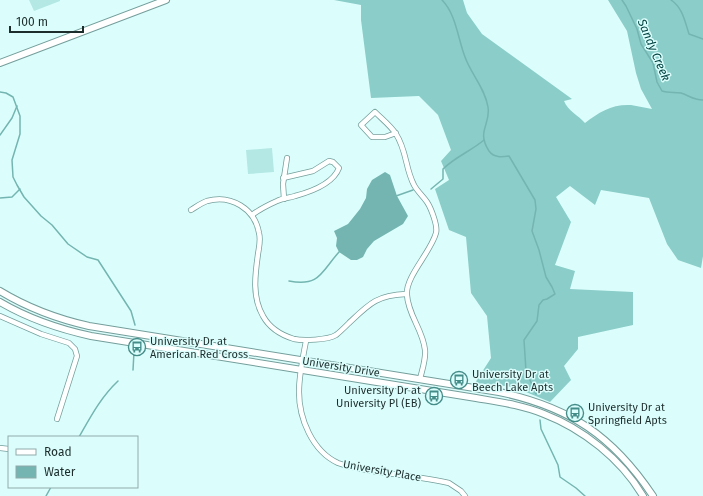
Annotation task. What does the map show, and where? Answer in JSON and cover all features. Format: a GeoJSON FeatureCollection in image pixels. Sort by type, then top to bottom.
{"type":"FeatureCollection","features":[{"type":"Feature","properties":{"kind":"main road"},"geometry":{"type":"LineString","coordinates":[[0,63],[166,0]]}},
{"type":"Feature","properties":{"kind":"main road","name":"University Drive"},"geometry":{"type":"LineString","coordinates":[[0,291],[39,311],[73,322],[107,329],[500,392],[528,398],[573,417],[597,433],[618,450],[653,496]]}},
{"type":"Feature","properties":{"kind":"main road","name":"University Drive"},"geometry":{"type":"LineString","coordinates":[[0,302],[39,321],[73,332],[518,406],[544,414],[578,431],[609,455],[631,479],[643,496]]}},
{"type":"Feature","properties":{"kind":"street"},"geometry":{"type":"LineString","coordinates":[[396,132],[385,137],[372,137],[361,126],[375,112],[396,132],[404,148],[414,186],[427,202],[435,219],[437,232],[411,278],[406,294],[412,314],[421,335],[424,349],[424,361],[420,379]]}},
{"type":"Feature","properties":{"kind":"street"},"geometry":{"type":"LineString","coordinates":[[284,199],[283,178],[287,158]]}},
{"type":"Feature","properties":{"kind":"street"},"geometry":{"type":"LineString","coordinates":[[252,215],[261,208],[284,199],[297,196],[328,182],[337,175],[339,168],[333,162],[329,161],[313,171],[283,178]]}},
{"type":"Feature","properties":{"kind":"street"},"geometry":{"type":"LineString","coordinates":[[190,210],[207,201],[219,200],[235,202],[252,215],[258,227],[260,242],[255,282],[258,307],[266,321],[288,337],[306,341],[335,336],[372,303],[386,296],[406,294]]}},
{"type":"Feature","properties":{"kind":"street"},"geometry":{"type":"LineString","coordinates":[[0,316],[41,334],[68,343],[75,349],[77,356],[56,419]]}},
{"type":"Feature","properties":{"kind":"street","name":"University Place"},"geometry":{"type":"LineString","coordinates":[[306,341],[301,370],[299,396],[303,418],[313,440],[328,457],[337,462],[354,467],[448,483],[461,491],[465,496]]}},
{"type":"Feature","properties":{"kind":"shaded area"},"geometry":{"type":"Polygon","coordinates":[[[29,0],[60,0],[60,1],[34,11],[29,0]]]}},
{"type":"Feature","properties":{"kind":"shaded area"},"geometry":{"type":"Polygon","coordinates":[[[334,0],[463,0],[467,13],[482,34],[572,99],[564,101],[585,123],[595,115],[612,107],[631,105],[652,109],[641,89],[627,31],[608,0],[703,0],[703,256],[701,268],[678,260],[667,244],[649,198],[601,190],[595,205],[570,186],[556,197],[571,222],[555,265],[575,271],[570,289],[633,292],[633,325],[578,337],[578,349],[564,366],[571,380],[550,402],[514,387],[475,383],[491,358],[487,316],[471,293],[466,237],[449,230],[435,189],[449,180],[441,161],[451,150],[438,115],[419,96],[371,98],[361,20],[361,5],[334,0]]]}},
{"type":"Feature","properties":{"kind":"shaded area"},"geometry":{"type":"Polygon","coordinates":[[[272,148],[274,172],[248,174],[246,150],[272,148]]]}},
{"type":"Feature","properties":{"kind":"water"},"geometry":{"type":"Polygon","coordinates":[[[385,172],[390,175],[397,196],[408,216],[403,224],[374,241],[367,249],[363,257],[357,260],[351,260],[339,252],[336,246],[337,238],[334,231],[348,224],[360,209],[366,198],[367,189],[372,180],[385,172]]]}},
{"type":"Feature","properties":{"kind":"waterway"},"geometry":{"type":"LineString","coordinates":[[442,0],[451,12],[465,57],[481,87],[486,100],[488,107],[488,119],[484,133],[485,144],[493,155],[501,157],[509,156],[535,200],[536,209],[532,231],[546,277],[555,294],[543,300],[539,305],[537,321],[524,340],[526,371],[536,394]]}},
{"type":"Feature","properties":{"kind":"waterway","name":"Sandy Creek"},"geometry":{"type":"LineString","coordinates":[[622,0],[637,29],[641,44],[653,63],[657,82],[662,91],[681,93],[694,99],[703,100]]}},
{"type":"Feature","properties":{"kind":"waterway"},"geometry":{"type":"LineString","coordinates":[[671,0],[681,11],[689,34],[703,39]]}},
{"type":"Feature","properties":{"kind":"waterway"},"geometry":{"type":"LineString","coordinates":[[0,92],[6,93],[13,97],[20,116],[20,134],[12,160],[13,177],[17,185],[24,197],[41,216],[52,225],[68,244],[87,257],[98,260],[131,311],[135,325]]}},
{"type":"Feature","properties":{"kind":"waterway"},"geometry":{"type":"LineString","coordinates":[[0,135],[12,118],[17,106]]}},
{"type":"Feature","properties":{"kind":"waterway"},"geometry":{"type":"LineString","coordinates":[[431,189],[443,179],[443,169],[484,140]]}},
{"type":"Feature","properties":{"kind":"waterway"},"geometry":{"type":"LineString","coordinates":[[0,198],[12,197],[20,189]]}},
{"type":"Feature","properties":{"kind":"waterway"},"geometry":{"type":"LineString","coordinates":[[396,196],[413,190]]}},
{"type":"Feature","properties":{"kind":"waterway"},"geometry":{"type":"LineString","coordinates":[[289,281],[307,282],[314,280],[323,272],[339,252]]}},
{"type":"Feature","properties":{"kind":"waterway"},"geometry":{"type":"LineString","coordinates":[[133,370],[134,352]]}},
{"type":"Feature","properties":{"kind":"waterway"},"geometry":{"type":"LineString","coordinates":[[80,436],[101,400],[118,381]]}},
{"type":"Feature","properties":{"kind":"waterway"},"geometry":{"type":"LineString","coordinates":[[540,420],[541,429],[558,465],[560,477],[585,496]]}},
{"type":"Feature","properties":{"kind":"waterway"},"geometry":{"type":"LineString","coordinates":[[46,496],[50,488]]}},
{"type":"Feature","properties":{"kind":"place","name":"University Dr at American Red Cross"},"geometry":{"type":"Point","coordinates":[137,347]}},
{"type":"Feature","properties":{"kind":"place","name":"University Dr at Beech Lake Apts"},"geometry":{"type":"Point","coordinates":[459,380]}},
{"type":"Feature","properties":{"kind":"place","name":"University Dr at University Pl (EB)"},"geometry":{"type":"Point","coordinates":[434,396]}},
{"type":"Feature","properties":{"kind":"place","name":"University Dr at Springfield Apts"},"geometry":{"type":"Point","coordinates":[575,413]}}]}
